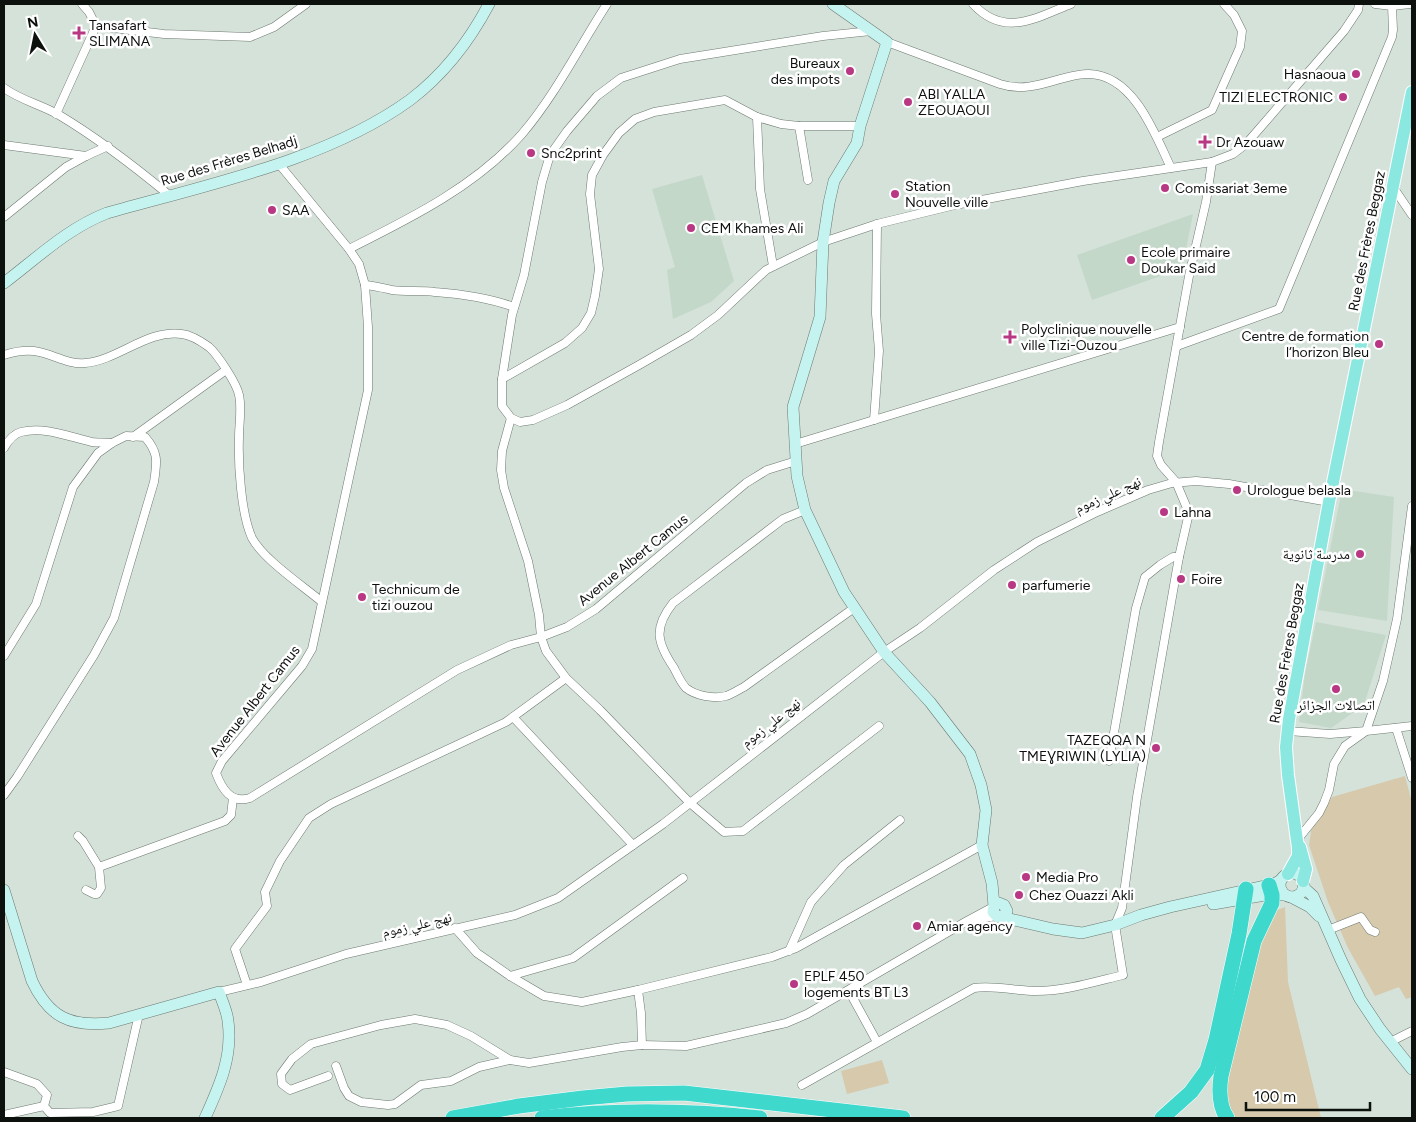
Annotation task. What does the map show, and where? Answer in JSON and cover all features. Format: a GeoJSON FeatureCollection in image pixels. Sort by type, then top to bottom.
{"type":"FeatureCollection","features":[{"type":"Feature","properties":{"kind":"highway"},"geometry":{"type":"LineString","coordinates":[[1227,1118],[1220,1100],[1221,1076],[1254,941],[1264,918],[1281,888]]}},
{"type":"Feature","properties":{"kind":"highway"},"geometry":{"type":"LineString","coordinates":[[1162,1118],[1190,1092],[1207,1070],[1216,1040],[1246,894]]}},
{"type":"Feature","properties":{"kind":"highway"},"geometry":{"type":"LineString","coordinates":[[454,1118],[520,1106],[583,1098],[627,1094],[684,1093],[903,1118]]}},
{"type":"Feature","properties":{"kind":"highway"},"geometry":{"type":"LineString","coordinates":[[542,1118],[629,1111],[717,1113],[760,1118]]}},
{"type":"Feature","properties":{"kind":"main road","name":"Rue des Frères Beggaz"},"geometry":{"type":"LineString","coordinates":[[1298,839],[1288,775],[1286,747],[1288,731],[1329,502],[1412,92]]}},
{"type":"Feature","properties":{"kind":"main road"},"geometry":{"type":"LineString","coordinates":[[1298,839],[1306,869],[1303,884]]}},
{"type":"Feature","properties":{"kind":"main road"},"geometry":{"type":"LineString","coordinates":[[1281,888],[1298,856],[1298,839]]}},
{"type":"Feature","properties":{"kind":"street"},"geometry":{"type":"LineString","coordinates":[[82,4],[89,12],[96,26]]}},
{"type":"Feature","properties":{"kind":"street"},"geometry":{"type":"LineString","coordinates":[[96,26],[164,34],[250,37],[274,27],[306,4]]}},
{"type":"Feature","properties":{"kind":"street","name":"Rue des Frères Belhadj"},"geometry":{"type":"LineString","coordinates":[[4,283],[73,229],[87,221],[106,213],[279,164],[359,130],[386,116],[411,98],[450,62],[488,4]]}},
{"type":"Feature","properties":{"kind":"street"},"geometry":{"type":"LineString","coordinates":[[349,248],[435,204],[486,168],[521,135],[553,94],[607,4]]}},
{"type":"Feature","properties":{"kind":"street"},"geometry":{"type":"LineString","coordinates":[[832,4],[886,42],[1014,88],[1030,87],[1089,73],[1104,76],[1118,84],[1132,96],[1151,125],[1171,168]]}},
{"type":"Feature","properties":{"kind":"street"},"geometry":{"type":"LineString","coordinates":[[973,4],[987,17],[997,21],[1019,23],[1071,4]]}},
{"type":"Feature","properties":{"kind":"street"},"geometry":{"type":"LineString","coordinates":[[1157,137],[1212,110],[1240,47],[1242,31],[1234,15],[1224,4]]}},
{"type":"Feature","properties":{"kind":"street"},"geometry":{"type":"LineString","coordinates":[[872,31],[823,36],[680,59],[621,78],[597,96],[567,131],[550,155],[542,182],[524,275],[514,307],[502,379],[502,406],[511,418],[520,422],[533,420],[567,405],[639,365],[718,315],[766,270],[823,242],[877,224],[955,205],[1082,181],[1212,162],[1234,154],[1246,144],[1344,31],[1358,10],[1359,4]]}},
{"type":"Feature","properties":{"kind":"street"},"geometry":{"type":"LineString","coordinates":[[1375,4],[1392,6],[1410,4]]}},
{"type":"Feature","properties":{"kind":"street"},"geometry":{"type":"LineString","coordinates":[[1176,346],[1279,309],[1392,37],[1394,30],[1392,6]]}},
{"type":"Feature","properties":{"kind":"street"},"geometry":{"type":"LineString","coordinates":[[56,114],[96,26]]}},
{"type":"Feature","properties":{"kind":"street"},"geometry":{"type":"LineString","coordinates":[[886,42],[860,126],[857,143],[834,181],[823,242],[820,317],[794,407],[797,476],[805,510],[844,592],[884,652],[930,702],[970,754],[981,785],[986,810],[982,846],[999,909]]}},
{"type":"Feature","properties":{"kind":"street"},"geometry":{"type":"LineString","coordinates":[[4,88],[56,114],[108,146],[169,195]]}},
{"type":"Feature","properties":{"kind":"street"},"geometry":{"type":"LineString","coordinates":[[502,379],[565,343],[582,328],[591,312],[599,269],[590,194],[592,175],[603,155],[619,133],[634,119],[654,112],[725,100],[757,117],[781,124],[799,126],[860,126]]}},
{"type":"Feature","properties":{"kind":"street"},"geometry":{"type":"LineString","coordinates":[[757,117],[760,189],[773,266]]}},
{"type":"Feature","properties":{"kind":"street"},"geometry":{"type":"LineString","coordinates":[[799,126],[808,180]]}},
{"type":"Feature","properties":{"kind":"street"},"geometry":{"type":"LineString","coordinates":[[4,145],[86,156]]}},
{"type":"Feature","properties":{"kind":"street"},"geometry":{"type":"LineString","coordinates":[[4,217],[66,167],[108,146]]}},
{"type":"Feature","properties":{"kind":"street"},"geometry":{"type":"LineString","coordinates":[[802,1085],[974,988],[986,986],[1034,991],[1051,990],[1079,986],[1123,974],[1114,926],[1122,908],[1137,797],[1178,557],[1189,513],[1176,482],[1161,465],[1158,456],[1176,346],[1206,202],[1212,162]]}},
{"type":"Feature","properties":{"kind":"street","name":"Avenue Albert Camus"},"geometry":{"type":"LineString","coordinates":[[279,164],[349,248],[359,264],[365,285],[368,327],[368,390],[312,649],[302,666],[222,761],[216,773],[220,783],[233,798],[242,800],[250,798],[457,670],[511,644],[541,637],[567,627],[596,609],[746,483],[767,470],[796,461]]}},
{"type":"Feature","properties":{"kind":"street"},"geometry":{"type":"LineString","coordinates":[[1393,187],[1412,215]]}},
{"type":"Feature","properties":{"kind":"street"},"geometry":{"type":"LineString","coordinates":[[874,420],[879,351],[876,314],[877,224]]}},
{"type":"Feature","properties":{"kind":"street"},"geometry":{"type":"LineString","coordinates":[[365,285],[392,290],[434,291],[467,295],[496,300],[514,307]]}},
{"type":"Feature","properties":{"kind":"street"},"geometry":{"type":"LineString","coordinates":[[795,444],[1180,327]]}},
{"type":"Feature","properties":{"kind":"street"},"geometry":{"type":"LineString","coordinates":[[4,354],[34,351],[83,364],[96,362],[138,343],[168,334],[184,334],[195,338],[210,348],[236,384],[240,396],[238,451],[243,503],[248,528],[266,556],[322,602]]}},
{"type":"Feature","properties":{"kind":"street"},"geometry":{"type":"LineString","coordinates":[[133,437],[226,370]]}},
{"type":"Feature","properties":{"kind":"street"},"geometry":{"type":"LineString","coordinates":[[511,418],[502,451],[501,470],[504,488],[528,561],[539,614],[541,637],[546,651],[566,678],[600,710],[690,803],[724,832],[743,831],[879,726]]}},
{"type":"Feature","properties":{"kind":"street"},"geometry":{"type":"LineString","coordinates":[[4,448],[10,439],[20,432],[35,431],[56,432],[94,442],[112,443]]}},
{"type":"Feature","properties":{"kind":"street"},"geometry":{"type":"LineString","coordinates":[[4,656],[36,604],[73,487],[93,460],[112,443],[126,436],[145,437],[153,446],[158,461],[154,482],[114,618],[88,664],[4,796]]}},
{"type":"Feature","properties":{"kind":"street","name":"نهج علي زموم"},"geometry":{"type":"LineString","coordinates":[[219,992],[346,954],[515,915],[558,898],[633,846],[884,652],[920,628],[994,570],[1037,542],[1097,512],[1148,490],[1176,482],[1196,481],[1230,484],[1329,502]]}},
{"type":"Feature","properties":{"kind":"street"},"geometry":{"type":"LineString","coordinates":[[1298,839],[1319,813],[1324,803],[1329,790],[1334,764],[1344,746],[1366,731],[1383,681],[1397,619],[1412,506]]}},
{"type":"Feature","properties":{"kind":"street"},"geometry":{"type":"LineString","coordinates":[[805,510],[783,519],[673,603],[665,613],[660,625],[659,641],[664,654],[686,687],[697,694],[705,696],[727,696],[744,687],[854,608]]}},
{"type":"Feature","properties":{"kind":"street"},"geometry":{"type":"LineString","coordinates":[[1108,761],[1136,608],[1145,577],[1173,557],[1178,557]]}},
{"type":"Feature","properties":{"kind":"street"},"geometry":{"type":"LineString","coordinates":[[247,985],[236,949],[267,906],[265,892],[280,861],[309,818],[331,804],[506,722],[566,678]]}},
{"type":"Feature","properties":{"kind":"street"},"geometry":{"type":"LineString","coordinates":[[513,717],[633,846]]}},
{"type":"Feature","properties":{"kind":"street"},"geometry":{"type":"LineString","coordinates":[[1288,731],[1330,734],[1412,726]]}},
{"type":"Feature","properties":{"kind":"street"},"geometry":{"type":"LineString","coordinates":[[1396,728],[1412,778]]}},
{"type":"Feature","properties":{"kind":"street"},"geometry":{"type":"LineString","coordinates":[[99,867],[225,820],[231,815],[233,798]]}},
{"type":"Feature","properties":{"kind":"street"},"geometry":{"type":"LineString","coordinates":[[789,951],[811,902],[844,865],[900,820]]}},
{"type":"Feature","properties":{"kind":"street"},"geometry":{"type":"LineString","coordinates":[[78,836],[99,867],[101,888],[99,892],[94,894],[86,890]]}},
{"type":"Feature","properties":{"kind":"street"},"geometry":{"type":"LineString","coordinates":[[455,928],[477,954],[544,996],[582,1002],[772,957],[789,951],[982,846]]}},
{"type":"Feature","properties":{"kind":"street"},"geometry":{"type":"LineString","coordinates":[[1281,888],[1295,874],[1313,896],[1360,999],[1390,1042],[1412,1069]]}},
{"type":"Feature","properties":{"kind":"street"},"geometry":{"type":"LineString","coordinates":[[510,976],[573,958],[683,878]]}},
{"type":"Feature","properties":{"kind":"street"},"geometry":{"type":"LineString","coordinates":[[328,1076],[290,1090],[282,1084],[281,1074],[292,1059],[311,1044],[381,1025],[415,1019],[447,1024],[510,1060],[529,1063],[622,1046],[686,1046],[786,1023],[807,1014],[967,921],[999,909],[1011,913],[1024,922],[1052,929],[1082,933],[1114,926],[1170,907],[1281,888],[1300,894],[1303,884]]}},
{"type":"Feature","properties":{"kind":"street"},"geometry":{"type":"LineString","coordinates":[[1281,888],[1310,908],[1326,925]]}},
{"type":"Feature","properties":{"kind":"street"},"geometry":{"type":"LineString","coordinates":[[4,890],[32,981],[38,994],[49,1008],[62,1018],[91,1025],[109,1023],[219,992],[228,1020],[230,1051],[218,1090],[205,1118]]}},
{"type":"Feature","properties":{"kind":"street"},"geometry":{"type":"LineString","coordinates":[[1326,925],[1361,917],[1370,930],[1375,932]]}},
{"type":"Feature","properties":{"kind":"street"},"geometry":{"type":"LineString","coordinates":[[638,990],[642,1045]]}},
{"type":"Feature","properties":{"kind":"street"},"geometry":{"type":"LineString","coordinates":[[849,990],[878,1042]]}},
{"type":"Feature","properties":{"kind":"street"},"geometry":{"type":"LineString","coordinates":[[44,1106],[50,1113],[93,1112],[118,1106],[139,1014]]}},
{"type":"Feature","properties":{"kind":"street"},"geometry":{"type":"LineString","coordinates":[[1390,1042],[1412,1032]]}},
{"type":"Feature","properties":{"kind":"street"},"geometry":{"type":"LineString","coordinates":[[336,1066],[349,1096],[361,1102],[388,1105],[395,1104],[421,1085],[451,1081],[479,1067],[510,1060]]}},
{"type":"Feature","properties":{"kind":"street"},"geometry":{"type":"LineString","coordinates":[[4,1072],[37,1084],[48,1095],[44,1106]]}},
{"type":"Feature","properties":{"kind":"street"},"geometry":{"type":"LineString","coordinates":[[4,1115],[44,1106]]}},
{"type":"Feature","properties":{"kind":"shaded area","name":"CEM Khames Ali"},"geometry":{"type":"Polygon","coordinates":[[[702,175],[734,281],[711,302],[673,319],[667,270],[675,267],[652,189],[702,175]]]}},
{"type":"Feature","properties":{"kind":"shaded area","name":"Ecole primaire Doukar Said"},"geometry":{"type":"Polygon","coordinates":[[[1193,214],[1183,265],[1175,271],[1092,300],[1077,255],[1193,214]]]}},
{"type":"Feature","properties":{"kind":"shaded area","name":"مدرسة ثانوية"},"geometry":{"type":"Polygon","coordinates":[[[1342,489],[1394,497],[1387,621],[1318,610],[1342,489]]]}},
{"type":"Feature","properties":{"kind":"shaded area","name":"اتصالات الجزائر"},"geometry":{"type":"Polygon","coordinates":[[[1316,622],[1386,635],[1364,705],[1331,728],[1299,722],[1305,673],[1316,622]]]}},
{"type":"Feature","properties":{"kind":"shaded area"},"geometry":{"type":"Polygon","coordinates":[[[1405,776],[1412,803],[1412,997],[1406,999],[1399,987],[1375,996],[1348,948],[1328,902],[1309,845],[1312,825],[1332,797],[1405,776]]]}},
{"type":"Feature","properties":{"kind":"shaded area"},"geometry":{"type":"Polygon","coordinates":[[[1285,907],[1288,982],[1321,1118],[1233,1118],[1227,1110],[1226,1072],[1262,930],[1275,911],[1285,907]]]}},
{"type":"Feature","properties":{"kind":"shaded area"},"geometry":{"type":"Polygon","coordinates":[[[882,1060],[889,1083],[847,1094],[841,1071],[882,1060]]]}},
{"type":"Feature","properties":{"kind":"place","name":"Tansafart SLIMANA"},"geometry":{"type":"Point","coordinates":[79,33]}},
{"type":"Feature","properties":{"kind":"place","name":"Bureaux des impots"},"geometry":{"type":"Point","coordinates":[850,71]}},
{"type":"Feature","properties":{"kind":"place","name":"Hasnaoua"},"geometry":{"type":"Point","coordinates":[1356,74]}},
{"type":"Feature","properties":{"kind":"place","name":"TIZI ELECTRONIC"},"geometry":{"type":"Point","coordinates":[1343,97]}},
{"type":"Feature","properties":{"kind":"place","name":"ABI YALLA ZEOUAOUI"},"geometry":{"type":"Point","coordinates":[908,102]}},
{"type":"Feature","properties":{"kind":"place","name":"Dr Azouaw"},"geometry":{"type":"Point","coordinates":[1205,142]}},
{"type":"Feature","properties":{"kind":"place","name":"Snc2print"},"geometry":{"type":"Point","coordinates":[531,153]}},
{"type":"Feature","properties":{"kind":"place","name":"Comissariat 3eme"},"geometry":{"type":"Point","coordinates":[1165,188]}},
{"type":"Feature","properties":{"kind":"place","name":"Station Nouvelle ville"},"geometry":{"type":"Point","coordinates":[895,194]}},
{"type":"Feature","properties":{"kind":"place","name":"SAA"},"geometry":{"type":"Point","coordinates":[272,210]}},
{"type":"Feature","properties":{"kind":"place","name":"CEM Khames Ali"},"geometry":{"type":"Point","coordinates":[691,228]}},
{"type":"Feature","properties":{"kind":"place","name":"Ecole primaire Doukar Said"},"geometry":{"type":"Point","coordinates":[1131,260]}},
{"type":"Feature","properties":{"kind":"place","name":"Polyclinique nouvelle ville Tizi-Ouzou"},"geometry":{"type":"Point","coordinates":[1010,337]}},
{"type":"Feature","properties":{"kind":"place","name":"Centre de formation l’horizon Bleu"},"geometry":{"type":"Point","coordinates":[1379,344]}},
{"type":"Feature","properties":{"kind":"place","name":"Urologue belasla"},"geometry":{"type":"Point","coordinates":[1237,490]}},
{"type":"Feature","properties":{"kind":"place","name":"Lahna"},"geometry":{"type":"Point","coordinates":[1164,512]}},
{"type":"Feature","properties":{"kind":"place","name":"مدرسة ثانوية"},"geometry":{"type":"Point","coordinates":[1360,554]}},
{"type":"Feature","properties":{"kind":"place","name":"Foire"},"geometry":{"type":"Point","coordinates":[1181,579]}},
{"type":"Feature","properties":{"kind":"place","name":"parfumerie"},"geometry":{"type":"Point","coordinates":[1012,585]}},
{"type":"Feature","properties":{"kind":"place","name":"Technicum de tizi ouzou"},"geometry":{"type":"Point","coordinates":[362,597]}},
{"type":"Feature","properties":{"kind":"place","name":"اتصالات الجزائر"},"geometry":{"type":"Point","coordinates":[1336,689]}},
{"type":"Feature","properties":{"kind":"place","name":"TAZEQQA N TMEƔRIWIN (LYLIA)"},"geometry":{"type":"Point","coordinates":[1156,748]}},
{"type":"Feature","properties":{"kind":"place","name":"Media Pro"},"geometry":{"type":"Point","coordinates":[1026,877]}},
{"type":"Feature","properties":{"kind":"place","name":"Chez Ouazzi Akli"},"geometry":{"type":"Point","coordinates":[1019,895]}},
{"type":"Feature","properties":{"kind":"place","name":"Amiar agency"},"geometry":{"type":"Point","coordinates":[917,926]}},
{"type":"Feature","properties":{"kind":"place","name":"EPLF 450 logements BT L3"},"geometry":{"type":"Point","coordinates":[794,984]}}]}
